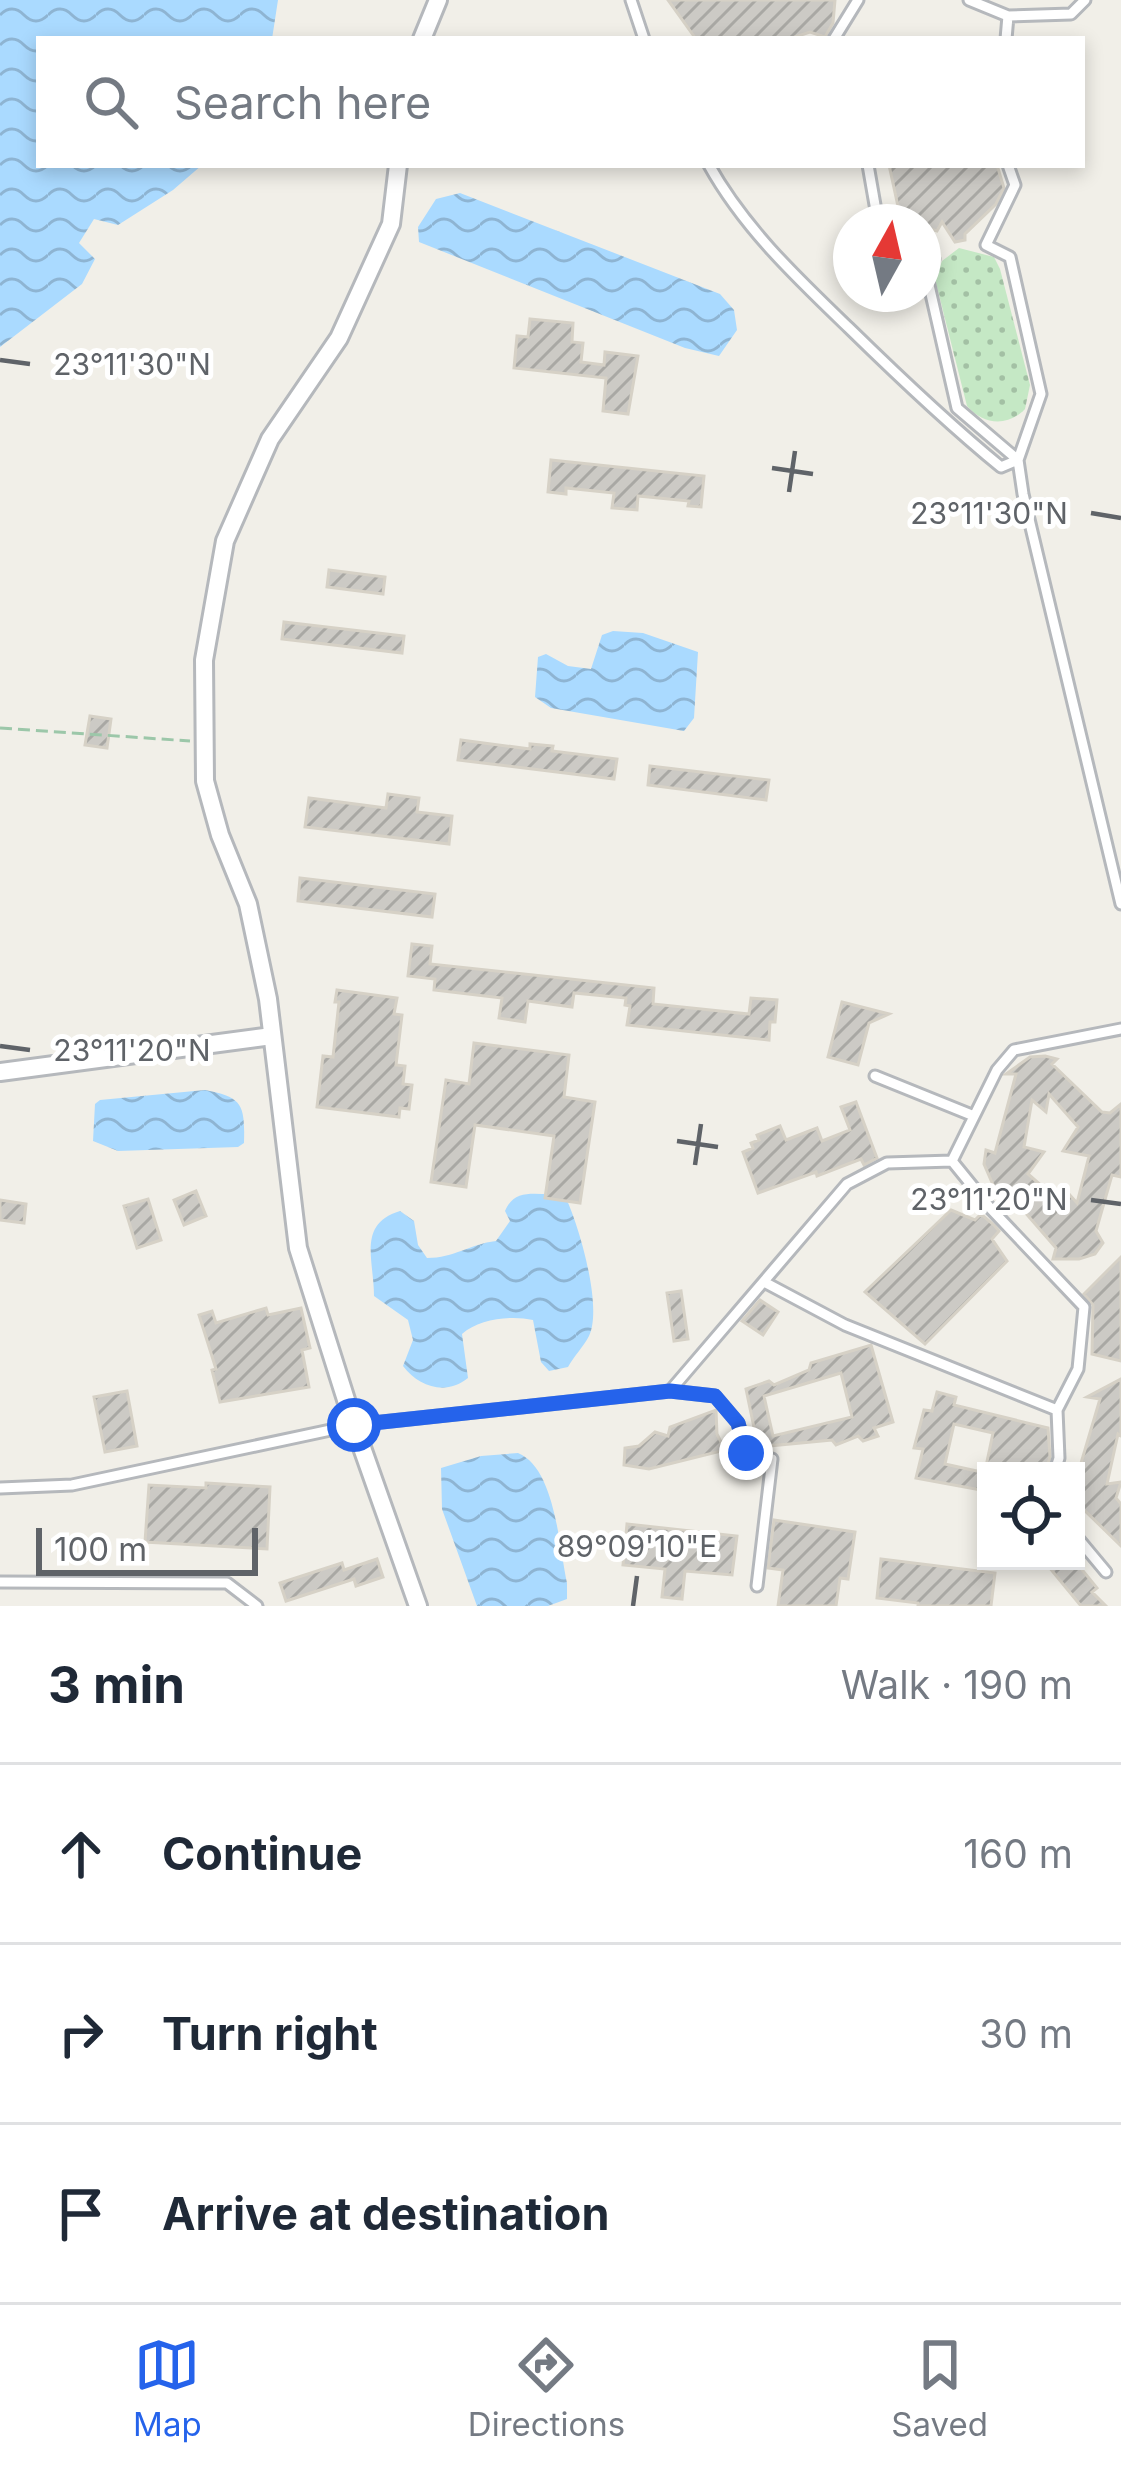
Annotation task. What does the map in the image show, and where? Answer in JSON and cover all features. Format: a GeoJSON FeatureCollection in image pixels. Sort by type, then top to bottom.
{"type":"FeatureCollection","features":[{"type":"Feature","properties":{"kind":"street"},"geometry":{"type":"LineString","coordinates":[[423,36],[438,0]]}},
{"type":"Feature","properties":{"kind":"street"},"geometry":{"type":"LineString","coordinates":[[398,168],[391,224],[339,338],[270,440],[225,541],[205,660],[205,781],[220,835],[248,904],[272,1036],[298,1248],[418,1606]]}},
{"type":"Feature","properties":{"kind":"street"},"geometry":{"type":"LineString","coordinates":[[0,1072],[272,1036]]}},
{"type":"Feature","properties":{"kind":"lane"},"geometry":{"type":"LineString","coordinates":[[631,0],[643,36]]}},
{"type":"Feature","properties":{"kind":"lane"},"geometry":{"type":"LineString","coordinates":[[836,36],[859,0]]}},
{"type":"Feature","properties":{"kind":"lane"},"geometry":{"type":"LineString","coordinates":[[969,0],[1008,16],[1071,14],[1085,0]]}},
{"type":"Feature","properties":{"kind":"lane"},"geometry":{"type":"LineString","coordinates":[[1006,36],[1008,16]]}},
{"type":"Feature","properties":{"kind":"lane"},"geometry":{"type":"LineString","coordinates":[[711,168],[732,207],[946,422],[1001,467],[1018,460]]}},
{"type":"Feature","properties":{"kind":"lane"},"geometry":{"type":"LineString","coordinates":[[869,168],[875,204]]}},
{"type":"Feature","properties":{"kind":"lane"},"geometry":{"type":"LineString","coordinates":[[1009,168],[1015,185],[986,245],[1010,256],[1041,394],[1018,460],[1121,904]]}},
{"type":"Feature","properties":{"kind":"lane"},"geometry":{"type":"LineString","coordinates":[[935,312],[957,408],[1018,460]]}},
{"type":"Feature","properties":{"kind":"lane"},"geometry":{"type":"LineString","coordinates":[[952,1161],[997,1070],[1014,1050],[1121,1029]]}},
{"type":"Feature","properties":{"kind":"lane"},"geometry":{"type":"LineString","coordinates":[[875,1076],[974,1116]]}},
{"type":"Feature","properties":{"kind":"lane"},"geometry":{"type":"LineString","coordinates":[[670,1391],[847,1184],[887,1163],[952,1161]]}},
{"type":"Feature","properties":{"kind":"lane"},"geometry":{"type":"LineString","coordinates":[[952,1161],[1084,1307],[1078,1369],[1057,1409],[1058,1462]]}},
{"type":"Feature","properties":{"kind":"lane"},"geometry":{"type":"LineString","coordinates":[[766,1283],[845,1325],[1057,1409]]}},
{"type":"Feature","properties":{"kind":"lane"},"geometry":{"type":"LineString","coordinates":[[0,1488],[72,1485],[354,1425],[670,1391],[715,1396],[738,1423],[746,1453],[772,1460],[758,1586]]}},
{"type":"Feature","properties":{"kind":"lane"},"geometry":{"type":"LineString","coordinates":[[1085,1547],[1106,1572]]}},
{"type":"Feature","properties":{"kind":"lane"},"geometry":{"type":"LineString","coordinates":[[0,1582],[227,1583],[256,1606]]}},
{"type":"Feature","properties":{"kind":"path"},"geometry":{"type":"LineString","coordinates":[[0,728],[205,742]]}},
{"type":"Feature","properties":{"kind":"green space"},"geometry":{"type":"Polygon","coordinates":[[[959,248],[994,257],[1000,269],[1030,385],[1025,409],[1011,419],[980,417],[967,406],[941,303],[942,261],[959,248]]]}},
{"type":"Feature","properties":{"kind":"water"},"geometry":{"type":"Polygon","coordinates":[[[0,0],[278,0],[272,36],[36,36],[36,168],[199,168],[118,225],[94,219],[79,243],[95,259],[82,284],[0,347],[0,0]]]}},
{"type":"Feature","properties":{"kind":"water"},"geometry":{"type":"Polygon","coordinates":[[[460,193],[720,294],[734,310],[737,330],[719,356],[685,348],[419,242],[418,227],[436,199],[460,193]]]}},
{"type":"Feature","properties":{"kind":"water"},"geometry":{"type":"Polygon","coordinates":[[[643,633],[698,652],[694,718],[684,731],[551,708],[535,697],[538,657],[546,654],[568,666],[591,669],[602,635],[643,633]]]}},
{"type":"Feature","properties":{"kind":"water"},"geometry":{"type":"Polygon","coordinates":[[[205,1090],[239,1105],[244,1143],[238,1147],[118,1151],[93,1141],[95,1104],[100,1100],[205,1090]]]}},
{"type":"Feature","properties":{"kind":"water"},"geometry":{"type":"Polygon","coordinates":[[[565,1196],[577,1226],[593,1306],[589,1336],[568,1367],[549,1371],[541,1362],[533,1320],[505,1318],[462,1334],[468,1378],[460,1384],[433,1387],[417,1379],[403,1366],[413,1340],[408,1320],[374,1296],[371,1245],[378,1225],[400,1211],[414,1221],[418,1245],[427,1258],[437,1257],[496,1241],[510,1221],[505,1211],[513,1199],[565,1196]]]}},
{"type":"Feature","properties":{"kind":"water"},"geometry":{"type":"Polygon","coordinates":[[[518,1453],[530,1461],[548,1491],[567,1599],[548,1606],[477,1606],[442,1509],[441,1468],[481,1456],[518,1453]]]}},
{"type":"Feature","properties":{"kind":"building"},"geometry":{"type":"Polygon","coordinates":[[[668,0],[835,0],[833,23],[826,36],[810,32],[694,36],[668,0]]]}},
{"type":"Feature","properties":{"kind":"building"},"geometry":{"type":"Polygon","coordinates":[[[890,168],[998,168],[1004,188],[996,204],[965,234],[965,240],[955,242],[942,222],[941,204],[898,204],[890,168]]]}},
{"type":"Feature","properties":{"kind":"building"},"geometry":{"type":"Polygon","coordinates":[[[530,319],[573,323],[572,342],[583,343],[581,362],[604,365],[605,352],[638,356],[628,414],[603,411],[606,378],[514,368],[517,336],[528,337],[530,319]]]}},
{"type":"Feature","properties":{"kind":"building"},"geometry":{"type":"Polygon","coordinates":[[[551,460],[704,476],[701,507],[688,506],[689,501],[638,496],[637,510],[612,508],[614,493],[566,488],[566,494],[548,492],[551,460]]]}},
{"type":"Feature","properties":{"kind":"building"},"geometry":{"type":"Polygon","coordinates":[[[329,570],[385,577],[383,594],[327,587],[329,570]]]}},
{"type":"Feature","properties":{"kind":"building"},"geometry":{"type":"Polygon","coordinates":[[[284,622],[404,636],[402,653],[282,639],[284,622]]]}},
{"type":"Feature","properties":{"kind":"building"},"geometry":{"type":"Polygon","coordinates":[[[90,716],[111,719],[107,748],[85,745],[90,716]]]}},
{"type":"Feature","properties":{"kind":"building"},"geometry":{"type":"Polygon","coordinates":[[[461,740],[530,749],[530,744],[553,746],[552,751],[617,759],[614,779],[458,760],[461,740]]]}},
{"type":"Feature","properties":{"kind":"building"},"geometry":{"type":"Polygon","coordinates":[[[650,766],[769,780],[766,800],[648,785],[650,766]]]}},
{"type":"Feature","properties":{"kind":"building"},"geometry":{"type":"Polygon","coordinates":[[[388,794],[419,798],[417,812],[452,816],[449,844],[305,827],[309,798],[386,808],[388,794]]]}},
{"type":"Feature","properties":{"kind":"building"},"geometry":{"type":"Polygon","coordinates":[[[300,878],[435,894],[432,917],[298,901],[300,878]]]}},
{"type":"Feature","properties":{"kind":"building"},"geometry":{"type":"Polygon","coordinates":[[[412,944],[432,946],[430,964],[654,988],[653,1004],[749,1014],[751,998],[777,1000],[775,1022],[770,1022],[769,1040],[627,1025],[630,1006],[625,1005],[626,998],[574,993],[572,1007],[528,1001],[525,1022],[499,1018],[502,998],[434,990],[435,979],[408,976],[412,944]]]}},
{"type":"Feature","properties":{"kind":"building"},"geometry":{"type":"Polygon","coordinates":[[[337,990],[397,998],[394,1014],[402,1015],[396,1065],[405,1066],[403,1084],[412,1085],[409,1109],[400,1108],[399,1117],[317,1107],[323,1056],[333,1057],[337,990]]]}},
{"type":"Feature","properties":{"kind":"building"},"geometry":{"type":"Polygon","coordinates":[[[842,1002],[889,1014],[869,1023],[858,1065],[828,1057],[842,1002]]]}},
{"type":"Feature","properties":{"kind":"building"},"geometry":{"type":"Polygon","coordinates":[[[474,1043],[569,1055],[564,1097],[595,1102],[580,1203],[545,1198],[554,1136],[475,1125],[466,1187],[431,1182],[446,1080],[469,1084],[474,1043]]]}},
{"type":"Feature","properties":{"kind":"building"},"geometry":{"type":"Polygon","coordinates":[[[1030,1057],[1057,1059],[1052,1064],[1102,1112],[1110,1113],[1121,1104],[1121,1177],[1112,1175],[1096,1231],[1103,1243],[1095,1254],[1079,1259],[1053,1259],[1056,1248],[1003,1187],[997,1194],[984,1164],[986,1150],[995,1153],[1016,1074],[1006,1074],[1030,1057]],[[1049,1094],[1046,1112],[1032,1100],[1024,1147],[1044,1152],[1028,1174],[1067,1208],[1068,1193],[1077,1203],[1089,1156],[1063,1151],[1078,1127],[1049,1094]]]}},
{"type":"Feature","properties":{"kind":"building"},"geometry":{"type":"Polygon","coordinates":[[[856,1102],[877,1158],[864,1165],[861,1159],[817,1176],[816,1172],[758,1193],[743,1152],[753,1148],[757,1135],[780,1126],[786,1140],[817,1128],[822,1141],[850,1130],[841,1107],[856,1102]]]}},
{"type":"Feature","properties":{"kind":"building"},"geometry":{"type":"Polygon","coordinates":[[[196,1191],[206,1216],[184,1225],[174,1200],[196,1191]]]}},
{"type":"Feature","properties":{"kind":"building"},"geometry":{"type":"Polygon","coordinates":[[[148,1199],[161,1240],[137,1248],[124,1206],[148,1199]]]}},
{"type":"Feature","properties":{"kind":"building"},"geometry":{"type":"Polygon","coordinates":[[[0,1200],[26,1204],[24,1223],[0,1220],[0,1200]]]}},
{"type":"Feature","properties":{"kind":"building"},"geometry":{"type":"Polygon","coordinates":[[[951,1210],[975,1220],[981,1214],[994,1225],[999,1231],[992,1239],[1007,1261],[925,1344],[865,1292],[951,1210]]]}},
{"type":"Feature","properties":{"kind":"building"},"geometry":{"type":"Polygon","coordinates":[[[1121,1257],[1121,1361],[1092,1354],[1093,1305],[1084,1294],[1121,1257]]]}},
{"type":"Feature","properties":{"kind":"building"},"geometry":{"type":"Polygon","coordinates":[[[681,1291],[688,1339],[674,1341],[667,1293],[681,1291]]]}},
{"type":"Feature","properties":{"kind":"building"},"geometry":{"type":"Polygon","coordinates":[[[760,1300],[778,1312],[763,1335],[742,1321],[760,1300]]]}},
{"type":"Feature","properties":{"kind":"building"},"geometry":{"type":"Polygon","coordinates":[[[266,1308],[268,1315],[301,1308],[310,1348],[302,1350],[309,1387],[220,1402],[212,1370],[216,1369],[199,1315],[212,1311],[216,1323],[266,1308]]]}},
{"type":"Feature","properties":{"kind":"building"},"geometry":{"type":"Polygon","coordinates":[[[871,1345],[893,1422],[874,1428],[878,1436],[863,1441],[858,1436],[836,1445],[832,1440],[758,1447],[746,1389],[769,1381],[774,1385],[809,1370],[811,1363],[871,1345]],[[841,1373],[764,1396],[773,1436],[852,1417],[841,1373]]]}},
{"type":"Feature","properties":{"kind":"building"},"geometry":{"type":"Polygon","coordinates":[[[1121,1379],[1121,1436],[1118,1434],[1107,1484],[1121,1482],[1116,1498],[1121,1504],[1121,1546],[1085,1511],[1085,1462],[1081,1462],[1100,1399],[1087,1397],[1121,1379]]]}},
{"type":"Feature","properties":{"kind":"building"},"geometry":{"type":"Polygon","coordinates":[[[127,1391],[137,1446],[105,1452],[94,1397],[127,1391]]]}},
{"type":"Feature","properties":{"kind":"building"},"geometry":{"type":"Polygon","coordinates":[[[937,1392],[956,1397],[954,1405],[1048,1428],[1049,1462],[987,1462],[993,1433],[954,1424],[945,1464],[977,1471],[977,1489],[916,1478],[923,1449],[914,1448],[924,1410],[932,1411],[937,1392]]]}},
{"type":"Feature","properties":{"kind":"building"},"geometry":{"type":"Polygon","coordinates":[[[716,1410],[717,1434],[725,1450],[649,1469],[624,1465],[625,1448],[639,1446],[655,1432],[668,1436],[670,1427],[716,1410]]]}},
{"type":"Feature","properties":{"kind":"building"},"geometry":{"type":"Polygon","coordinates":[[[206,1483],[270,1487],[267,1549],[145,1542],[149,1485],[206,1488],[206,1483]]]}},
{"type":"Feature","properties":{"kind":"building"},"geometry":{"type":"Polygon","coordinates":[[[774,1520],[855,1532],[848,1579],[840,1578],[836,1606],[778,1606],[783,1570],[768,1568],[774,1520]]]}},
{"type":"Feature","properties":{"kind":"building"},"geometry":{"type":"Polygon","coordinates":[[[627,1524],[737,1536],[732,1575],[685,1571],[682,1599],[662,1597],[665,1569],[623,1565],[627,1524]]]}},
{"type":"Feature","properties":{"kind":"building"},"geometry":{"type":"Polygon","coordinates":[[[377,1559],[383,1577],[356,1586],[354,1579],[286,1601],[280,1583],[342,1563],[344,1570],[377,1559]]]}},
{"type":"Feature","properties":{"kind":"building"},"geometry":{"type":"Polygon","coordinates":[[[881,1559],[995,1573],[991,1606],[918,1606],[877,1598],[881,1559]]]}},
{"type":"Feature","properties":{"kind":"building"},"geometry":{"type":"Polygon","coordinates":[[[1051,1570],[1082,1570],[1097,1588],[1092,1592],[1106,1606],[1081,1606],[1051,1570]]]}},
{"type":"Feature","properties":{"kind":"route"},"geometry":{"type":"LineString","coordinates":[[354,1425],[670,1391],[715,1396],[738,1423],[746,1453]]}}]}
